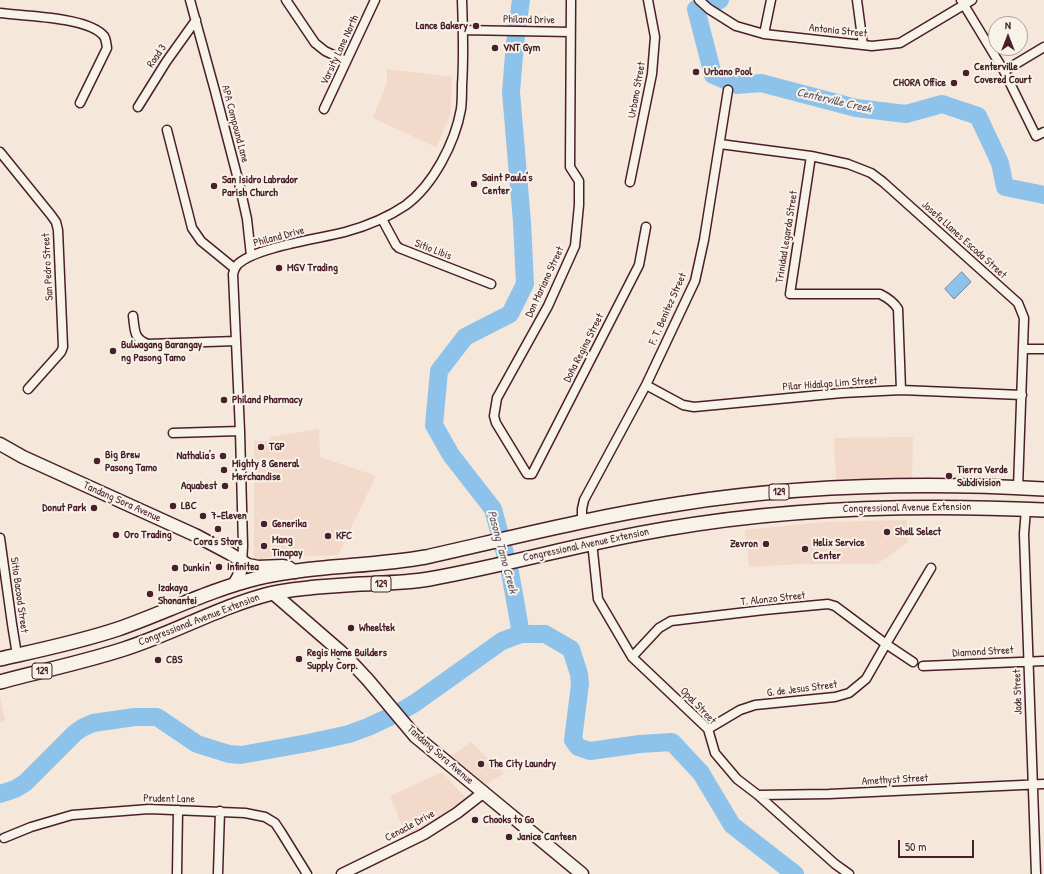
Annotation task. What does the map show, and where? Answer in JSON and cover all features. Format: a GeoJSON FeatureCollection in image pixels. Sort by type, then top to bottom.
{"type":"FeatureCollection","features":[{"type":"Feature","properties":{"kind":"main road","name":"Tandang Sora Avenue"},"geometry":{"type":"LineString","coordinates":[[0,444],[23,457],[195,535],[229,553],[242,563],[256,567],[286,566],[295,572]]}},
{"type":"Feature","properties":{"kind":"main road","name":"Congressional Avenue Extension"},"geometry":{"type":"LineString","coordinates":[[0,659],[78,641],[118,628],[234,585],[258,578],[350,565],[401,561],[582,522],[678,504],[768,493],[897,485],[958,485],[1044,489]]}},
{"type":"Feature","properties":{"kind":"main road","name":"Congressional Avenue Extension"},"geometry":{"type":"LineString","coordinates":[[0,682],[124,649],[233,605],[273,593],[300,589],[398,583],[429,579],[592,542],[667,528],[746,517],[819,511],[906,507],[978,507],[1044,510]]}},
{"type":"Feature","properties":{"kind":"main road"},"geometry":{"type":"LineString","coordinates":[[234,585],[239,576],[242,563]]}},
{"type":"Feature","properties":{"kind":"main road","name":"Tandang Sora Avenue"},"geometry":{"type":"LineString","coordinates":[[273,593],[341,652],[368,680],[411,732],[454,770],[484,792],[582,874]]}},
{"type":"Feature","properties":{"kind":"main road"},"geometry":{"type":"LineString","coordinates":[[78,641],[84,660]]}},
{"type":"Feature","properties":{"kind":"street","name":"APA Compound Lane"},"geometry":{"type":"LineString","coordinates":[[190,0],[239,183],[247,219],[251,256]]}},
{"type":"Feature","properties":{"kind":"street"},"geometry":{"type":"LineString","coordinates":[[286,0],[315,43],[325,51],[346,61]]}},
{"type":"Feature","properties":{"kind":"street","name":"Varsity Lane North"},"geometry":{"type":"LineString","coordinates":[[324,109],[375,0]]}},
{"type":"Feature","properties":{"kind":"street","name":"Philand Drive"},"geometry":{"type":"LineString","coordinates":[[234,268],[237,264],[251,256],[269,250],[346,232],[382,219],[407,204],[421,191],[440,165],[454,135],[461,109],[463,72],[462,0]]}},
{"type":"Feature","properties":{"kind":"street","name":"Don Mariano Street"},"geometry":{"type":"LineString","coordinates":[[530,475],[526,474],[496,423],[494,416],[497,398],[548,306],[574,246],[579,205],[579,181],[570,167],[571,0]]}},
{"type":"Feature","properties":{"kind":"street","name":"Urbano Street"},"geometry":{"type":"LineString","coordinates":[[630,182],[652,74],[655,37],[648,0]]}},
{"type":"Feature","properties":{"kind":"street","name":"Antonia Street"},"geometry":{"type":"LineString","coordinates":[[699,0],[709,9],[736,26],[764,34],[882,46],[900,43],[962,2],[972,0]]}},
{"type":"Feature","properties":{"kind":"street"},"geometry":{"type":"LineString","coordinates":[[764,34],[771,0]]}},
{"type":"Feature","properties":{"kind":"street"},"geometry":{"type":"LineString","coordinates":[[857,0],[863,45]]}},
{"type":"Feature","properties":{"kind":"street"},"geometry":{"type":"LineString","coordinates":[[962,2],[1004,71],[1036,136],[1044,132]]}},
{"type":"Feature","properties":{"kind":"street"},"geometry":{"type":"LineString","coordinates":[[0,13],[76,23],[93,28],[103,34],[106,40],[107,48],[80,103]]}},
{"type":"Feature","properties":{"kind":"street","name":"Road 3"},"geometry":{"type":"LineString","coordinates":[[138,107],[166,62],[196,20]]}},
{"type":"Feature","properties":{"kind":"street","name":"Philand Drive"},"geometry":{"type":"LineString","coordinates":[[463,30],[570,32]]}},
{"type":"Feature","properties":{"kind":"street"},"geometry":{"type":"LineString","coordinates":[[1004,71],[1044,47]]}},
{"type":"Feature","properties":{"kind":"street","name":"F. T. Benitez Street"},"geometry":{"type":"LineString","coordinates":[[582,522],[584,500],[646,385],[695,281],[704,240],[728,90]]}},
{"type":"Feature","properties":{"kind":"street"},"geometry":{"type":"LineString","coordinates":[[167,130],[192,228],[201,241],[234,268],[233,274],[240,432],[243,546],[242,563]]}},
{"type":"Feature","properties":{"kind":"street","name":"Josefa Llanes Escoda Street"},"geometry":{"type":"LineString","coordinates":[[720,144],[811,156],[852,165],[871,173],[883,182],[1018,303],[1024,318],[1018,488]]}},
{"type":"Feature","properties":{"kind":"street","name":"San Pedro Street"},"geometry":{"type":"LineString","coordinates":[[0,152],[51,215],[56,222],[58,230],[63,347],[62,352],[28,389]]}},
{"type":"Feature","properties":{"kind":"street","name":"Trinidad Legarda Street"},"geometry":{"type":"LineString","coordinates":[[811,156],[790,294],[880,294],[887,297],[898,309],[901,390]]}},
{"type":"Feature","properties":{"kind":"street","name":"Sitio Libis"},"geometry":{"type":"LineString","coordinates":[[382,219],[399,248],[491,284]]}},
{"type":"Feature","properties":{"kind":"street","name":"Doña Regina Street"},"geometry":{"type":"LineString","coordinates":[[530,475],[532,474],[639,265],[646,227]]}},
{"type":"Feature","properties":{"kind":"street"},"geometry":{"type":"LineString","coordinates":[[133,316],[136,335],[142,342],[148,344],[236,341]]}},
{"type":"Feature","properties":{"kind":"street"},"geometry":{"type":"LineString","coordinates":[[1024,349],[1044,349]]}},
{"type":"Feature","properties":{"kind":"street","name":"Pilar Hidalgo Lim Street"},"geometry":{"type":"LineString","coordinates":[[646,385],[683,405],[694,407],[842,392],[901,390],[1022,395]]}},
{"type":"Feature","properties":{"kind":"street"},"geometry":{"type":"LineString","coordinates":[[173,433],[240,432]]}},
{"type":"Feature","properties":{"kind":"street","name":"Jade Street"},"geometry":{"type":"LineString","coordinates":[[1026,509],[1024,534],[1036,874]]}},
{"type":"Feature","properties":{"kind":"street","name":"Sitio Bacood Street"},"geometry":{"type":"LineString","coordinates":[[0,538],[17,655]]}},
{"type":"Feature","properties":{"kind":"street","name":"Opal Street"},"geometry":{"type":"LineString","coordinates":[[592,542],[598,599],[632,657],[708,729],[715,753],[737,779],[758,795],[835,864],[850,874]]}},
{"type":"Feature","properties":{"kind":"street","name":"G. de Jesus Street"},"geometry":{"type":"LineString","coordinates":[[708,729],[740,710],[755,705],[836,697],[849,693],[866,679],[931,568]]}},
{"type":"Feature","properties":{"kind":"street","name":"T. Alonzo Street"},"geometry":{"type":"LineString","coordinates":[[632,657],[659,628],[671,622],[764,610],[828,604],[835,606],[913,662]]}},
{"type":"Feature","properties":{"kind":"street","name":"Diamond Street"},"geometry":{"type":"LineString","coordinates":[[923,666],[1044,661]]}},
{"type":"Feature","properties":{"kind":"street","name":"Amethyst Street"},"geometry":{"type":"LineString","coordinates":[[758,795],[829,794],[1044,784]]}},
{"type":"Feature","properties":{"kind":"street","name":"Cenacle Drive"},"geometry":{"type":"LineString","coordinates":[[342,874],[424,834],[457,813],[484,792]]}},
{"type":"Feature","properties":{"kind":"street","name":"Prudent Lane"},"geometry":{"type":"LineString","coordinates":[[4,838],[31,827],[72,815],[148,809],[220,811],[265,817],[275,823],[307,874]]}},
{"type":"Feature","properties":{"kind":"street"},"geometry":{"type":"LineString","coordinates":[[177,874],[178,810]]}},
{"type":"Feature","properties":{"kind":"street"},"geometry":{"type":"LineString","coordinates":[[218,873],[220,811]]}},
{"type":"Feature","properties":{"kind":"shaded area"},"geometry":{"type":"Polygon","coordinates":[[[387,69],[452,77],[450,115],[436,147],[373,118],[387,83],[387,69]]]}},
{"type":"Feature","properties":{"kind":"shaded area"},"geometry":{"type":"Polygon","coordinates":[[[319,429],[320,457],[376,476],[338,555],[270,557],[254,561],[254,441],[268,441],[270,437],[319,429]]]}},
{"type":"Feature","properties":{"kind":"shaded area"},"geometry":{"type":"Polygon","coordinates":[[[913,437],[912,478],[836,480],[834,438],[913,437]]]}},
{"type":"Feature","properties":{"kind":"shaded area"},"geometry":{"type":"Polygon","coordinates":[[[907,520],[907,543],[877,564],[800,564],[749,567],[745,530],[824,522],[907,520]]]}},
{"type":"Feature","properties":{"kind":"shaded area"},"geometry":{"type":"Polygon","coordinates":[[[0,697],[5,720],[0,722],[0,697]]]}},
{"type":"Feature","properties":{"kind":"shaded area"},"geometry":{"type":"Polygon","coordinates":[[[471,742],[504,773],[486,785],[452,756],[471,742]]]}},
{"type":"Feature","properties":{"kind":"shaded area"},"geometry":{"type":"Polygon","coordinates":[[[442,772],[472,805],[407,837],[390,796],[442,772]]]}},
{"type":"Feature","properties":{"kind":"water"},"geometry":{"type":"Polygon","coordinates":[[[962,272],[971,282],[954,299],[945,289],[962,272]]]}},
{"type":"Feature","properties":{"kind":"waterway","name":"Pasong Tamo Creek"},"geometry":{"type":"LineString","coordinates":[[521,0],[515,43],[511,92],[522,222],[525,284],[510,314],[465,337],[439,371],[434,425],[451,455],[493,509],[510,572],[521,634]]}},
{"type":"Feature","properties":{"kind":"waterway","name":"Centerville Creek"},"geometry":{"type":"LineString","coordinates":[[712,4],[720,0]]}},
{"type":"Feature","properties":{"kind":"waterway","name":"Centerville Creek"},"geometry":{"type":"LineString","coordinates":[[696,9],[713,75],[737,85],[761,83],[856,108],[906,114],[942,104],[978,116],[1000,163],[1005,187],[1044,195]]}},
{"type":"Feature","properties":{"kind":"waterway"},"geometry":{"type":"LineString","coordinates":[[0,794],[15,789],[25,783],[75,733],[93,723],[135,717],[157,717],[197,744],[229,754],[241,755],[308,743],[349,734],[398,713],[415,703],[502,641],[521,634],[545,634],[571,649],[579,674],[580,684],[573,740],[578,747],[590,751],[640,744],[672,742],[701,773],[732,825],[795,874]]}},
{"type":"Feature","properties":{"kind":"place","name":"Lance Bakery"},"geometry":{"type":"Point","coordinates":[476,26]}},
{"type":"Feature","properties":{"kind":"place","name":"VNT Gym"},"geometry":{"type":"Point","coordinates":[495,48]}},
{"type":"Feature","properties":{"kind":"place","name":"Urbano Pool"},"geometry":{"type":"Point","coordinates":[696,72]}},
{"type":"Feature","properties":{"kind":"place","name":"Centerville Covered Court"},"geometry":{"type":"Point","coordinates":[966,73]}},
{"type":"Feature","properties":{"kind":"place","name":"CHORA Office"},"geometry":{"type":"Point","coordinates":[954,83]}},
{"type":"Feature","properties":{"kind":"place","name":"Saint Paula's Center"},"geometry":{"type":"Point","coordinates":[474,184]}},
{"type":"Feature","properties":{"kind":"place","name":"San Isidro Labrador Parish Church"},"geometry":{"type":"Point","coordinates":[214,186]}},
{"type":"Feature","properties":{"kind":"place","name":"MGV Trading"},"geometry":{"type":"Point","coordinates":[279,268]}},
{"type":"Feature","properties":{"kind":"place","name":"Bulwagang Barangay ng Pasong Tamo"},"geometry":{"type":"Point","coordinates":[113,351]}},
{"type":"Feature","properties":{"kind":"place","name":"Philand Pharmacy"},"geometry":{"type":"Point","coordinates":[224,400]}},
{"type":"Feature","properties":{"kind":"place","name":"TGP"},"geometry":{"type":"Point","coordinates":[261,447]}},
{"type":"Feature","properties":{"kind":"place","name":"Nathalia's"},"geometry":{"type":"Point","coordinates":[223,456]}},
{"type":"Feature","properties":{"kind":"place","name":"Big Brew Pasong Tamo"},"geometry":{"type":"Point","coordinates":[97,461]}},
{"type":"Feature","properties":{"kind":"place","name":"Mighty 8 General Merchandise"},"geometry":{"type":"Point","coordinates":[224,470]}},
{"type":"Feature","properties":{"kind":"place","name":"Tierra Verde Subdivision"},"geometry":{"type":"Point","coordinates":[949,476]}},
{"type":"Feature","properties":{"kind":"place","name":"Aquabest"},"geometry":{"type":"Point","coordinates":[225,486]}},
{"type":"Feature","properties":{"kind":"place","name":"LBC"},"geometry":{"type":"Point","coordinates":[173,506]}},
{"type":"Feature","properties":{"kind":"place","name":"Donut Park"},"geometry":{"type":"Point","coordinates":[94,508]}},
{"type":"Feature","properties":{"kind":"place","name":"7-Eleven"},"geometry":{"type":"Point","coordinates":[203,516]}},
{"type":"Feature","properties":{"kind":"place","name":"Generika"},"geometry":{"type":"Point","coordinates":[264,524]}},
{"type":"Feature","properties":{"kind":"place","name":"Cora's Store"},"geometry":{"type":"Point","coordinates":[218,529]}},
{"type":"Feature","properties":{"kind":"place","name":"Shell Select"},"geometry":{"type":"Point","coordinates":[887,532]}},
{"type":"Feature","properties":{"kind":"place","name":"Oro Trading"},"geometry":{"type":"Point","coordinates":[116,535]}},
{"type":"Feature","properties":{"kind":"place","name":"KFC"},"geometry":{"type":"Point","coordinates":[328,536]}},
{"type":"Feature","properties":{"kind":"place","name":"Zevron"},"geometry":{"type":"Point","coordinates":[766,544]}},
{"type":"Feature","properties":{"kind":"place","name":"Mang Tinapay"},"geometry":{"type":"Point","coordinates":[264,546]}},
{"type":"Feature","properties":{"kind":"place","name":"Helix Service Center"},"geometry":{"type":"Point","coordinates":[805,549]}},
{"type":"Feature","properties":{"kind":"place","name":"Infinitea"},"geometry":{"type":"Point","coordinates":[219,567]}},
{"type":"Feature","properties":{"kind":"place","name":"Dunkin'"},"geometry":{"type":"Point","coordinates":[175,568]}},
{"type":"Feature","properties":{"kind":"place","name":"Izakaya Shonantei"},"geometry":{"type":"Point","coordinates":[150,594]}},
{"type":"Feature","properties":{"kind":"place","name":"Wheeltek"},"geometry":{"type":"Point","coordinates":[351,628]}},
{"type":"Feature","properties":{"kind":"place","name":"Regis Home Builders Supply Corp."},"geometry":{"type":"Point","coordinates":[299,659]}},
{"type":"Feature","properties":{"kind":"place","name":"CBS"},"geometry":{"type":"Point","coordinates":[158,660]}},
{"type":"Feature","properties":{"kind":"place","name":"The City Laundry"},"geometry":{"type":"Point","coordinates":[481,764]}},
{"type":"Feature","properties":{"kind":"place","name":"Chooks to Go"},"geometry":{"type":"Point","coordinates":[475,820]}},
{"type":"Feature","properties":{"kind":"place","name":"Janice Canteen"},"geometry":{"type":"Point","coordinates":[509,837]}}]}
